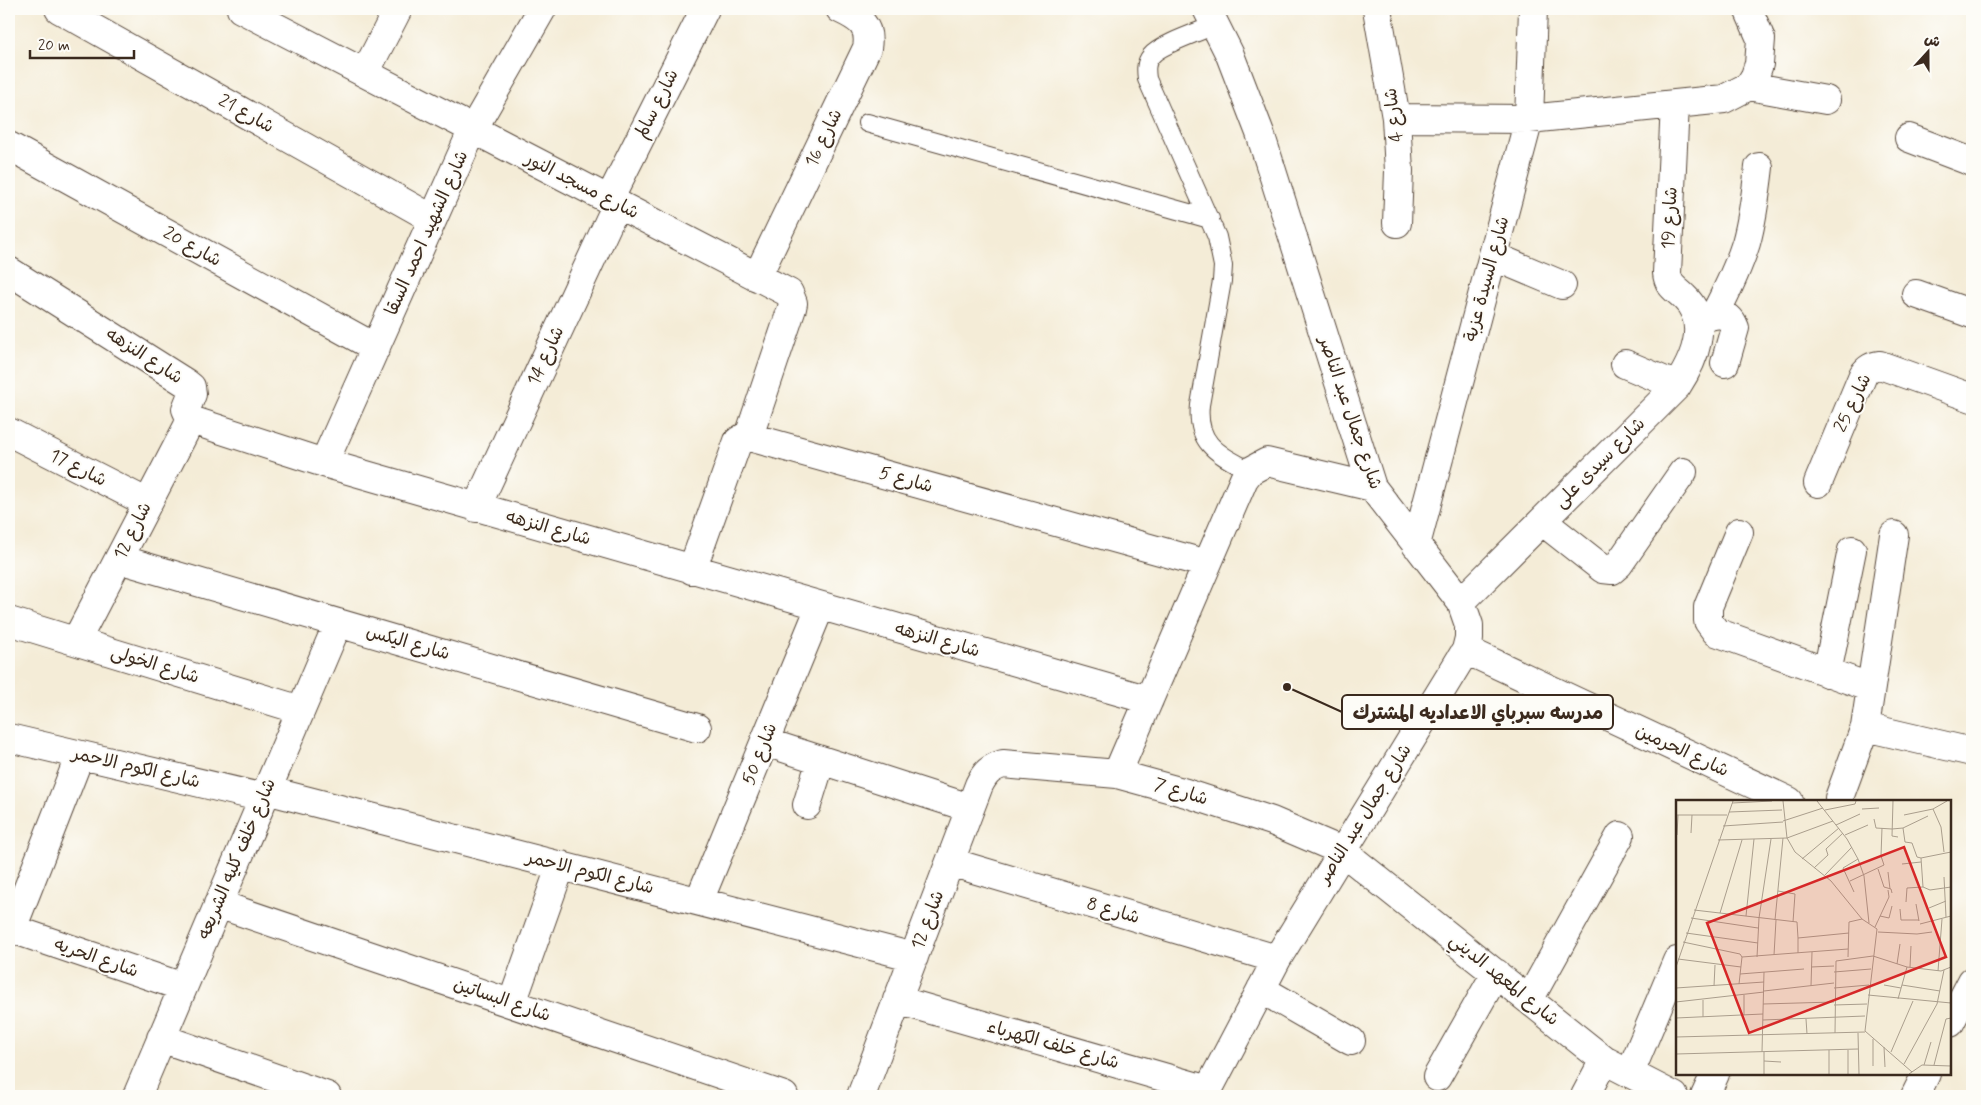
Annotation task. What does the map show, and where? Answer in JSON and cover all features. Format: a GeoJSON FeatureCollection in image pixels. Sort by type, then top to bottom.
{"type":"FeatureCollection","features":[{"type":"Feature","properties":{"kind":"street","name":"شارع 21"},"geometry":{"type":"LineString","coordinates":[[59,9],[433,219]]}},
{"type":"Feature","properties":{"kind":"street","name":"شارع مسجد النور"},"geometry":{"type":"LineString","coordinates":[[241,9],[788,293],[793,303],[749,436]]}},
{"type":"Feature","properties":{"kind":"street"},"geometry":{"type":"LineString","coordinates":[[364,73],[398,9]]}},
{"type":"Feature","properties":{"kind":"street","name":"شارع الشهيد احمد السقا"},"geometry":{"type":"LineString","coordinates":[[324,464],[473,129],[542,9]]}},
{"type":"Feature","properties":{"kind":"street","name":"شارع سالم"},"geometry":{"type":"LineString","coordinates":[[613,202],[705,9]]}},
{"type":"Feature","properties":{"kind":"street","name":"شارع 16"},"geometry":{"type":"LineString","coordinates":[[757,277],[867,48],[868,38],[863,24],[851,14],[840,9]]}},
{"type":"Feature","properties":{"kind":"street","name":"شارع 4"},"geometry":{"type":"LineString","coordinates":[[1377,9],[1396,118],[1399,171],[1397,223]]}},
{"type":"Feature","properties":{"kind":"street","name":"شارع السيدة عزبة"},"geometry":{"type":"LineString","coordinates":[[1416,545],[1528,119],[1533,9]]}},
{"type":"Feature","properties":{"kind":"street"},"geometry":{"type":"LineString","coordinates":[[1396,118],[1528,119],[1724,99],[1749,86],[1759,64],[1761,39],[1748,9]]}},
{"type":"Feature","properties":{"kind":"street","name":"شارع جمال عبد الناصر"},"geometry":{"type":"LineString","coordinates":[[1207,1093],[1277,959],[1466,650],[1469,638],[1469,625],[1461,602],[1372,487],[1260,134],[1230,55],[1211,17]]}},
{"type":"Feature","properties":{"kind":"street"},"geometry":{"type":"LineString","coordinates":[[1749,86],[1826,100]]}},
{"type":"Feature","properties":{"kind":"street","name":"شارع 19"},"geometry":{"type":"LineString","coordinates":[[1675,104],[1668,280],[1670,285],[1686,298],[1694,308],[1707,317]]}},
{"type":"Feature","properties":{"kind":"street"},"geometry":{"type":"LineString","coordinates":[[1909,138],[1972,162]]}},
{"type":"Feature","properties":{"kind":"street","name":"شارع 20"},"geometry":{"type":"LineString","coordinates":[[9,146],[376,348]]}},
{"type":"Feature","properties":{"kind":"street","name":"شارع سيدى على"},"geometry":{"type":"LineString","coordinates":[[1461,602],[1677,386],[1686,374],[1707,317],[1732,279],[1746,243],[1754,206],[1759,167]]}},
{"type":"Feature","properties":{"kind":"street","name":"شارع 14"},"geometry":{"type":"LineString","coordinates":[[476,508],[613,202]]}},
{"type":"Feature","properties":{"kind":"street"},"geometry":{"type":"LineString","coordinates":[[1493,256],[1562,285]]}},
{"type":"Feature","properties":{"kind":"street","name":"شارع النزهه"},"geometry":{"type":"LineString","coordinates":[[9,271],[191,387],[192,394],[186,409],[191,420],[324,464],[1149,700]]}},
{"type":"Feature","properties":{"kind":"street"},"geometry":{"type":"LineString","coordinates":[[1916,294],[1972,314]]}},
{"type":"Feature","properties":{"kind":"street"},"geometry":{"type":"LineString","coordinates":[[1707,317],[1727,316],[1735,328],[1725,363]]}},
{"type":"Feature","properties":{"kind":"street"},"geometry":{"type":"LineString","coordinates":[[1625,364],[1677,386]]}},
{"type":"Feature","properties":{"kind":"street","name":"شارع 25"},"geometry":{"type":"LineString","coordinates":[[1818,482],[1867,369],[1873,366],[1886,367],[1972,398]]}},
{"type":"Feature","properties":{"kind":"street","name":"شارع 12"},"geometry":{"type":"LineString","coordinates":[[76,641],[191,420]]}},
{"type":"Feature","properties":{"kind":"street","name":"شارع 17"},"geometry":{"type":"LineString","coordinates":[[9,432],[148,503]]}},
{"type":"Feature","properties":{"kind":"street"},"geometry":{"type":"LineString","coordinates":[[692,570],[738,442],[743,437],[749,436]]}},
{"type":"Feature","properties":{"kind":"street","name":"شارع 5"},"geometry":{"type":"LineString","coordinates":[[749,436],[1207,564]]}},
{"type":"Feature","properties":{"kind":"street"},"geometry":{"type":"LineString","coordinates":[[1117,774],[1244,478],[1250,471],[1267,462],[1372,487]]}},
{"type":"Feature","properties":{"kind":"street"},"geometry":{"type":"LineString","coordinates":[[1542,521],[1603,569],[1612,570],[1619,564],[1683,472]]}},
{"type":"Feature","properties":{"kind":"street"},"geometry":{"type":"LineString","coordinates":[[1739,532],[1708,607],[1708,621],[1711,628],[1716,632],[1869,688]]}},
{"type":"Feature","properties":{"kind":"street"},"geometry":{"type":"LineString","coordinates":[[1837,800],[1865,727],[1869,688],[1894,535]]}},
{"type":"Feature","properties":{"kind":"street"},"geometry":{"type":"LineString","coordinates":[[1828,673],[1852,550]]}},
{"type":"Feature","properties":{"kind":"street","name":"شارع اليكس"},"geometry":{"type":"LineString","coordinates":[[119,559],[697,728]]}},
{"type":"Feature","properties":{"kind":"street","name":"شارع 50"},"geometry":{"type":"LineString","coordinates":[[699,901],[820,607]]}},
{"type":"Feature","properties":{"kind":"street","name":"شارع الخولى"},"geometry":{"type":"LineString","coordinates":[[9,621],[301,710]]}},
{"type":"Feature","properties":{"kind":"street","name":"شارع خلف كليه الشريعه"},"geometry":{"type":"LineString","coordinates":[[137,1096],[338,623]]}},
{"type":"Feature","properties":{"kind":"street","name":"شارع الحرمين"},"geometry":{"type":"LineString","coordinates":[[1466,650],[1787,800]]}},
{"type":"Feature","properties":{"kind":"street"},"geometry":{"type":"LineString","coordinates":[[1865,727],[1972,752]]}},
{"type":"Feature","properties":{"kind":"street","name":"شارع الكوم الاحمر"},"geometry":{"type":"LineString","coordinates":[[9,738],[265,794],[561,865],[914,957]]}},
{"type":"Feature","properties":{"kind":"street"},"geometry":{"type":"LineString","coordinates":[[765,742],[970,808]]}},
{"type":"Feature","properties":{"kind":"street"},"geometry":{"type":"LineString","coordinates":[[11,929],[80,755]]}},
{"type":"Feature","properties":{"kind":"street"},"geometry":{"type":"LineString","coordinates":[[807,805],[820,760]]}},
{"type":"Feature","properties":{"kind":"street","name":"شارع 12"},"geometry":{"type":"LineString","coordinates":[[861,1096],[984,775],[992,768],[1002,764],[1013,765]]}},
{"type":"Feature","properties":{"kind":"street","name":"شارع 7"},"geometry":{"type":"LineString","coordinates":[[1013,765],[1117,774],[1186,793],[1272,821],[1342,851]]}},
{"type":"Feature","properties":{"kind":"street"},"geometry":{"type":"LineString","coordinates":[[1529,1000],[1620,836]]}},
{"type":"Feature","properties":{"kind":"street","name":"شارع المعهد الديني"},"geometry":{"type":"LineString","coordinates":[[1342,851],[1604,1060],[1674,1096]]}},
{"type":"Feature","properties":{"kind":"street","name":"شارع 8"},"geometry":{"type":"LineString","coordinates":[[950,862],[1277,959]]}},
{"type":"Feature","properties":{"kind":"street"},"geometry":{"type":"LineString","coordinates":[[512,1003],[561,865]]}},
{"type":"Feature","properties":{"kind":"street","name":"شارع البساتين"},"geometry":{"type":"LineString","coordinates":[[218,904],[784,1096]]}},
{"type":"Feature","properties":{"kind":"street","name":"شارع الحريه"},"geometry":{"type":"LineString","coordinates":[[11,929],[183,987]]}},
{"type":"Feature","properties":{"kind":"street"},"geometry":{"type":"LineString","coordinates":[[1630,1073],[1676,963]]}},
{"type":"Feature","properties":{"kind":"street"},"geometry":{"type":"LineString","coordinates":[[1437,1077],[1496,973]]}},
{"type":"Feature","properties":{"kind":"street"},"geometry":{"type":"LineString","coordinates":[[1951,1021],[1972,981]]}},
{"type":"Feature","properties":{"kind":"street"},"geometry":{"type":"LineString","coordinates":[[1262,989],[1350,1041]]}},
{"type":"Feature","properties":{"kind":"street","name":"شارع خلف الكهرباء"},"geometry":{"type":"LineString","coordinates":[[897,1000],[1207,1093]]}},
{"type":"Feature","properties":{"kind":"street"},"geometry":{"type":"LineString","coordinates":[[161,1038],[327,1096]]}},
{"type":"Feature","properties":{"kind":"street"},"geometry":{"type":"LineString","coordinates":[[1585,1096],[1604,1060]]}},
{"type":"Feature","properties":{"kind":"street"},"geometry":{"type":"LineString","coordinates":[[1705,1096],[1716,1075]]}},
{"type":"Feature","properties":{"kind":"street"},"geometry":{"type":"LineString","coordinates":[[1915,1096],[1926,1075]]}},
{"type":"Feature","properties":{"kind":"lane"},"geometry":{"type":"LineString","coordinates":[[1211,17],[1156,50],[1147,63],[1146,71],[1147,79],[1210,219],[1221,251],[1222,282],[1198,418],[1201,431],[1207,442],[1216,451],[1250,471]]}},
{"type":"Feature","properties":{"kind":"lane"},"geometry":{"type":"LineString","coordinates":[[867,123],[1210,219]]}},
{"type":"Feature","properties":{"kind":"place","name":"مدرسه سبرباي الاعداديه المشترك"},"geometry":{"type":"Point","coordinates":[1287,687]}}]}
